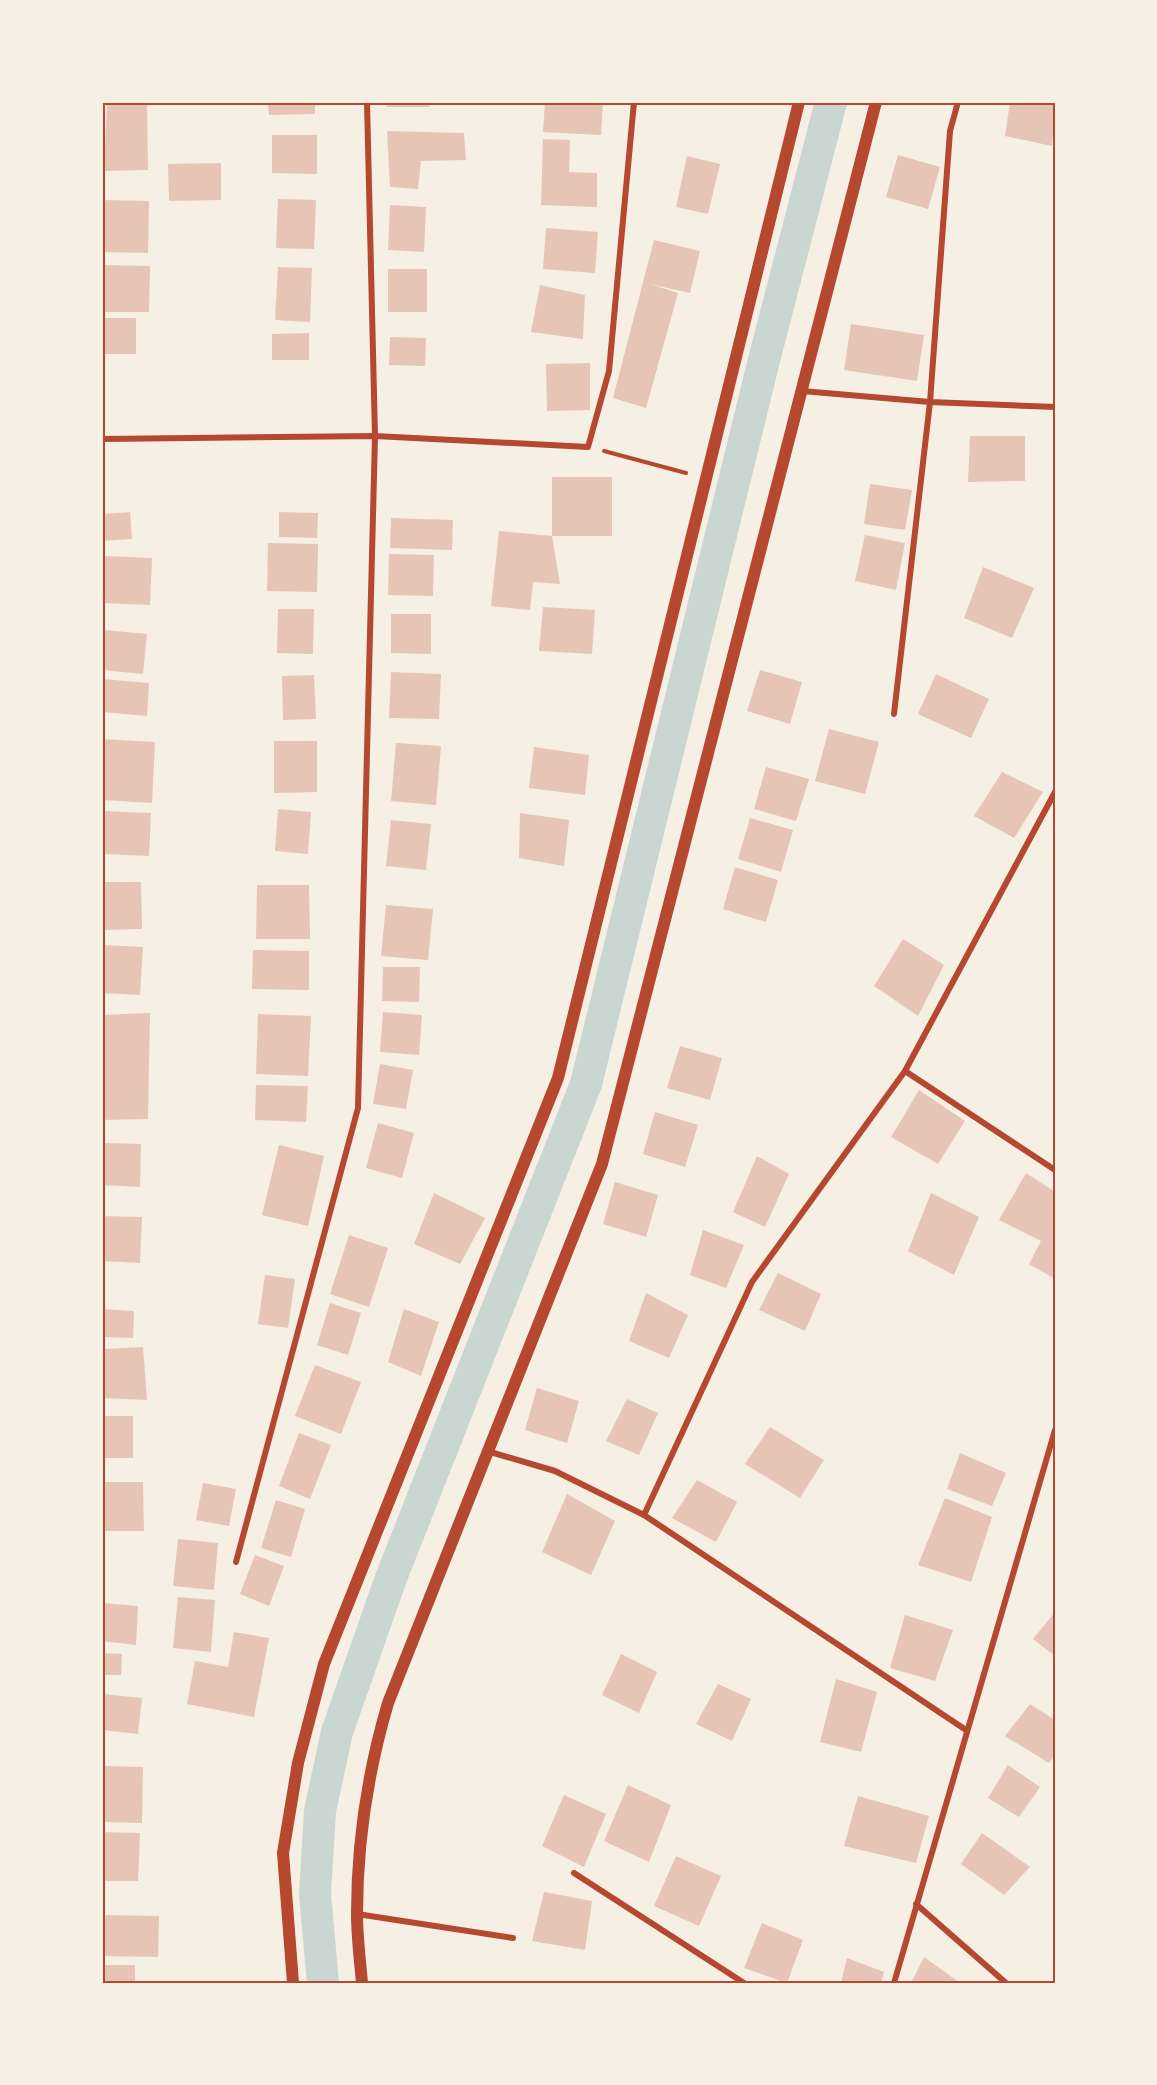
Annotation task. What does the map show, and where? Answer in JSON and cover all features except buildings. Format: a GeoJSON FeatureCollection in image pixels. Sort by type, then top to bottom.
{"type":"FeatureCollection","features":[{"type":"Feature","properties":{"kind":"main road"},"geometry":{"type":"LineString","coordinates":[[292,1983],[283,1853],[298,1763],[324,1664],[558,1078],[799,102]]}},
{"type":"Feature","properties":{"kind":"main road"},"geometry":{"type":"LineString","coordinates":[[362,1983],[357,1914],[364,1809],[373,1755],[388,1703],[486,1450],[602,1164],[876,102]]}},
{"type":"Feature","properties":{"kind":"street"},"geometry":{"type":"LineString","coordinates":[[236,1562],[358,1108],[375,436],[367,102]]}},
{"type":"Feature","properties":{"kind":"street"},"geometry":{"type":"LineString","coordinates":[[102,439],[375,436],[588,447],[609,371],[634,102]]}},
{"type":"Feature","properties":{"kind":"street"},"geometry":{"type":"LineString","coordinates":[[894,714],[930,402],[950,131],[958,102]]}},
{"type":"Feature","properties":{"kind":"street"},"geometry":{"type":"LineString","coordinates":[[801,391],[930,402],[1055,407]]}},
{"type":"Feature","properties":{"kind":"street"},"geometry":{"type":"LineString","coordinates":[[644,1515],[752,1282],[905,1071],[1055,792]]}},
{"type":"Feature","properties":{"kind":"street"},"geometry":{"type":"LineString","coordinates":[[905,1071],[1055,1170]]}},
{"type":"Feature","properties":{"kind":"street"},"geometry":{"type":"LineString","coordinates":[[894,1983],[1055,1430]]}},
{"type":"Feature","properties":{"kind":"street"},"geometry":{"type":"LineString","coordinates":[[486,1450],[555,1471],[644,1515],[966,1730]]}},
{"type":"Feature","properties":{"kind":"street"},"geometry":{"type":"LineString","coordinates":[[574,1873],[744,1983]]}},
{"type":"Feature","properties":{"kind":"street"},"geometry":{"type":"LineString","coordinates":[[916,1904],[1006,1983]]}},
{"type":"Feature","properties":{"kind":"street"},"geometry":{"type":"LineString","coordinates":[[357,1914],[513,1938]]}},
{"type":"Feature","properties":{"kind":"path"},"geometry":{"type":"LineString","coordinates":[[588,447],[633,457],[706,479]]}},
{"type":"Feature","properties":{"kind":"waterway"},"geometry":{"type":"LineString","coordinates":[[323,1983],[315,1894],[320,1811],[337,1732],[391,1578],[586,1084],[764,360],[831,102]]}}]}
